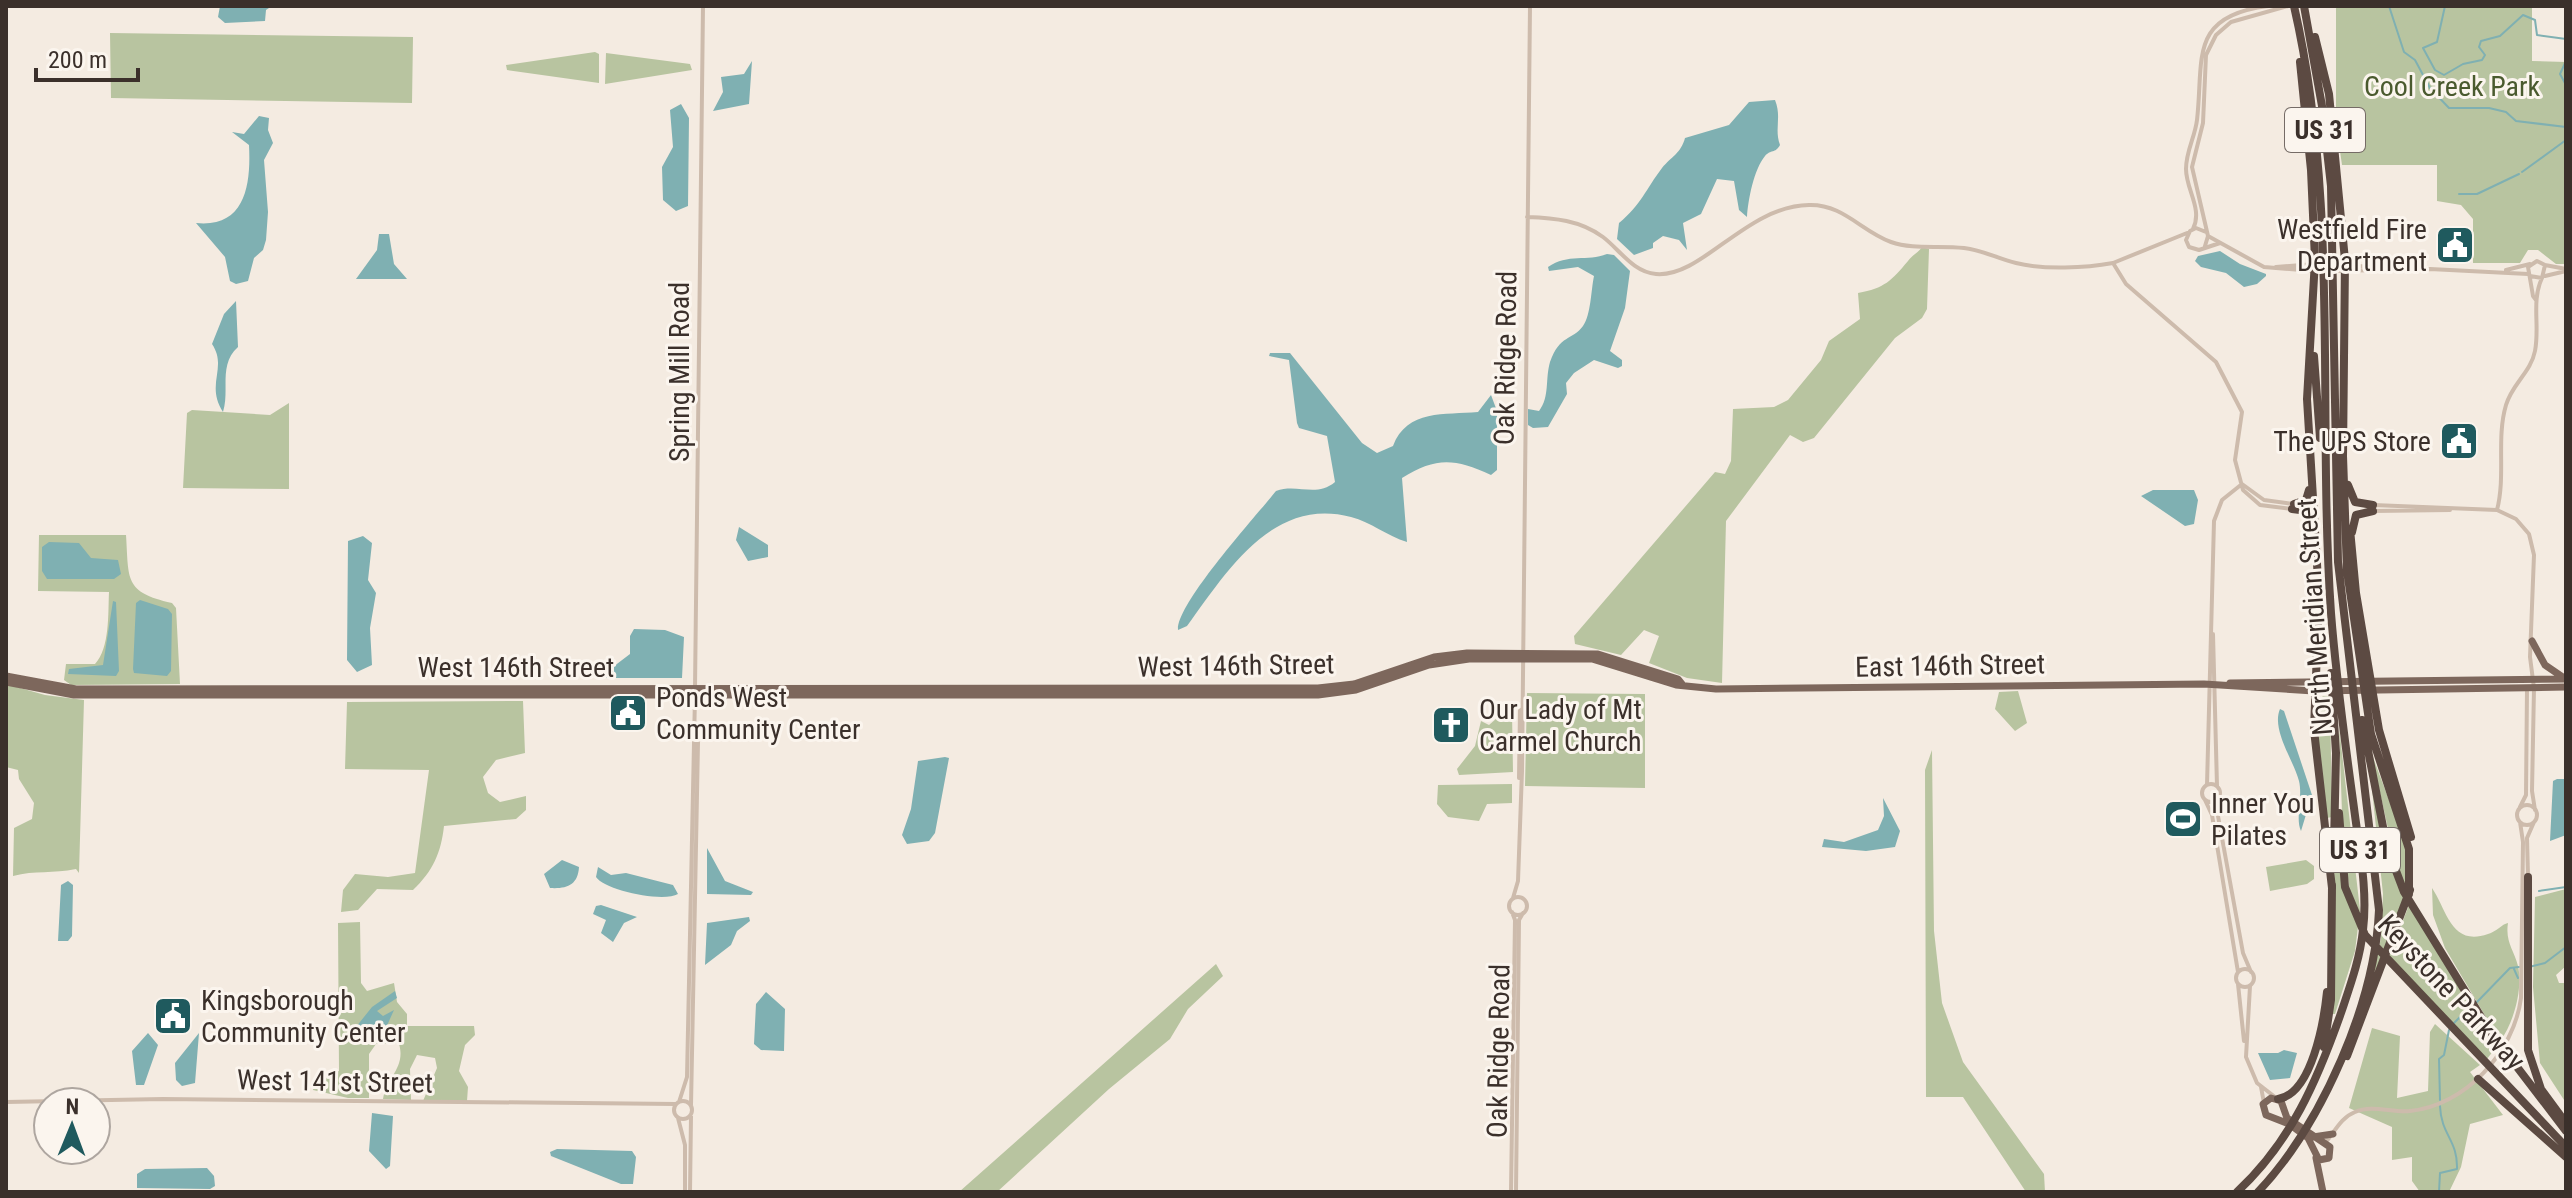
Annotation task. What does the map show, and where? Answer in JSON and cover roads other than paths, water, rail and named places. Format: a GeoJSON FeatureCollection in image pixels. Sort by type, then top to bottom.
{"type":"FeatureCollection","features":[{"type":"Feature","properties":{"kind":"highway","name":"North Meridian Street"},"geometry":{"type":"LineString","coordinates":[[2258,1192],[2300,1140],[2333,1078],[2366,983],[2378,922],[2377,872],[2347,649],[2336,500],[2327,143],[2304,6]]}},
{"type":"Feature","properties":{"kind":"highway"},"geometry":{"type":"LineString","coordinates":[[2304,6],[2329,94],[2345,268],[2346,552],[2353,619],[2371,734],[2408,843],[2409,894]]}},
{"type":"Feature","properties":{"kind":"highway","name":"North Meridian Street"},"geometry":{"type":"LineString","coordinates":[[2292,8],[2315,124],[2330,255]]}},
{"type":"Feature","properties":{"kind":"highway"},"geometry":{"type":"LineString","coordinates":[[2292,8],[2311,165],[2315,267],[2314,369],[2327,524]]}},
{"type":"Feature","properties":{"kind":"highway","name":"North Meridian Street"},"geometry":{"type":"LineString","coordinates":[[2237,1192],[2289,1132],[2319,1076],[2352,979],[2365,911],[2336,669],[2329,570],[2331,281]]}},
{"type":"Feature","properties":{"kind":"highway"},"geometry":{"type":"LineString","coordinates":[[2293,506],[2308,496],[2307,387],[2314,307]]}},
{"type":"Feature","properties":{"kind":"highway"},"geometry":{"type":"LineString","coordinates":[[2309,1125],[2336,1083],[2409,894],[2413,868],[2411,837],[2382,743],[2352,553],[2344,407]]}},
{"type":"Feature","properties":{"kind":"highway"},"geometry":{"type":"LineString","coordinates":[[2309,461],[2319,597],[2314,686],[2315,743],[2332,888]]}},
{"type":"Feature","properties":{"kind":"highway"},"geometry":{"type":"LineString","coordinates":[[2348,485],[2355,502],[2373,508]]}},
{"type":"Feature","properties":{"kind":"highway"},"geometry":{"type":"LineString","coordinates":[[2293,506],[2308,511],[2316,529]]}},
{"type":"Feature","properties":{"kind":"highway"},"geometry":{"type":"LineString","coordinates":[[2352,553],[2354,518],[2373,508]]}},
{"type":"Feature","properties":{"kind":"highway"},"geometry":{"type":"LineString","coordinates":[[2297,1119],[2327,1032],[2336,753],[2329,570]]}},
{"type":"Feature","properties":{"kind":"highway","name":"Keystone Parkway"},"geometry":{"type":"LineString","coordinates":[[2347,649],[2385,839],[2401,886],[2481,1018],[2566,1131]]}},
{"type":"Feature","properties":{"kind":"highway","name":"Keystone Parkway"},"geometry":{"type":"LineString","coordinates":[[2336,753],[2342,870],[2354,915],[2369,941],[2566,1147]]}},
{"type":"Feature","properties":{"kind":"highway"},"geometry":{"type":"LineString","coordinates":[[2528,877],[2524,989],[2531,1065],[2541,1089],[2566,1123]]}},
{"type":"Feature","properties":{"kind":"highway"},"geometry":{"type":"LineString","coordinates":[[2278,1098],[2293,1094],[2309,1068],[2324,1016],[2331,932]]}},
{"type":"Feature","properties":{"kind":"highway"},"geometry":{"type":"LineString","coordinates":[[2474,1082],[2566,1157]]}},
{"type":"Feature","properties":{"kind":"main road"},"geometry":{"type":"LineString","coordinates":[[2532,641],[2545,665],[2566,679]]}},
{"type":"Feature","properties":{"kind":"main road","name":"West 146th Street"},"geometry":{"type":"LineString","coordinates":[[6,676],[76,689],[1325,694],[1362,688],[1444,661],[1521,655],[1604,655],[1678,679],[1682,684]]}},
{"type":"Feature","properties":{"kind":"main road","name":"East 146th Street"},"geometry":{"type":"LineString","coordinates":[[2530,685],[2566,679]]}},
{"type":"Feature","properties":{"kind":"main road","name":"West 146th Street"},"geometry":{"type":"LineString","coordinates":[[6,682],[74,695],[517,692]]}},
{"type":"Feature","properties":{"kind":"main road","name":"East 146th Street"},"geometry":{"type":"LineString","coordinates":[[1682,684],[1716,689],[2215,684],[2566,687]]}},
{"type":"Feature","properties":{"kind":"main road"},"geometry":{"type":"LineString","coordinates":[[2271,1098],[2278,1098],[2287,1118],[2325,1146],[2329,1158],[2325,1170],[2325,1192],[2308,1138],[2266,1115],[2264,1103],[2271,1098]]}},
{"type":"Feature","properties":{"kind":"main road"},"geometry":{"type":"LineString","coordinates":[[2275,1118],[2283,1109]]}},
{"type":"Feature","properties":{"kind":"main road"},"geometry":{"type":"LineString","coordinates":[[2313,1137],[2333,1134]]}},
{"type":"Feature","properties":{"kind":"main road"},"geometry":{"type":"LineString","coordinates":[[2315,1154],[2325,1146]]}},
{"type":"Feature","properties":{"kind":"main road"},"geometry":{"type":"LineString","coordinates":[[2315,1154],[2322,1161],[2329,1158]]}},
{"type":"Feature","properties":{"kind":"street","name":"Spring Mill Road"},"geometry":{"type":"LineString","coordinates":[[676,1115],[687,1077],[695,738],[703,6]]}},
{"type":"Feature","properties":{"kind":"street","name":"Oak Ridge Road"},"geometry":{"type":"LineString","coordinates":[[1513,898],[1518,881],[1530,6]]}},
{"type":"Feature","properties":{"kind":"street"},"geometry":{"type":"LineString","coordinates":[[1527,217],[1562,219],[1582,225],[1602,236],[1634,266],[1658,274],[1678,272],[1694,264],[1734,233],[1761,218],[1808,205],[1837,210],[1883,239],[1903,245],[1980,250],[2026,265],[2113,263],[2171,242],[2193,229],[2197,213],[2186,166],[2197,120],[2200,51],[2221,21],[2240,11],[2268,6]]}},
{"type":"Feature","properties":{"kind":"street"},"geometry":{"type":"LineString","coordinates":[[2205,246],[2207,234],[2192,167],[2203,123],[2206,55],[2216,35],[2231,22],[2292,8]]}},
{"type":"Feature","properties":{"kind":"street"},"geometry":{"type":"LineString","coordinates":[[2193,229],[2258,264],[2283,267],[2506,270],[2542,277],[2566,270]]}},
{"type":"Feature","properties":{"kind":"street"},"geometry":{"type":"LineString","coordinates":[[2187,233],[2189,247]]}},
{"type":"Feature","properties":{"kind":"street"},"geometry":{"type":"LineString","coordinates":[[2171,242],[2195,250],[2220,243]]}},
{"type":"Feature","properties":{"kind":"street"},"geometry":{"type":"LineString","coordinates":[[2506,270],[2537,261],[2566,270]]}},
{"type":"Feature","properties":{"kind":"street"},"geometry":{"type":"LineString","coordinates":[[2113,263],[2117,274],[2135,293],[2216,362],[2242,412],[2235,460],[2242,484],[2264,500],[2293,506]]}},
{"type":"Feature","properties":{"kind":"street"},"geometry":{"type":"LineString","coordinates":[[2530,264],[2529,275],[2536,300]]}},
{"type":"Feature","properties":{"kind":"street"},"geometry":{"type":"LineString","coordinates":[[2497,510],[2502,485],[2503,418],[2509,395],[2535,354],[2536,300],[2545,265]]}},
{"type":"Feature","properties":{"kind":"street"},"geometry":{"type":"LineString","coordinates":[[2242,484],[2226,495],[2214,515],[2213,634],[2218,816],[2243,953],[2254,980],[2250,986],[2245,1043]]}},
{"type":"Feature","properties":{"kind":"street"},"geometry":{"type":"LineString","coordinates":[[2373,508],[2497,510],[2519,522],[2532,543],[2526,795],[2517,815],[2523,842],[2525,942]]}},
{"type":"Feature","properties":{"kind":"street"},"geometry":{"type":"LineString","coordinates":[[2215,684],[2209,725],[2207,785],[2202,793],[2214,829],[2251,1074],[2261,1087],[2278,1098]]}},
{"type":"Feature","properties":{"kind":"street"},"geometry":{"type":"LineString","coordinates":[[2528,877],[2527,838],[2535,810],[2530,685]]}},
{"type":"Feature","properties":{"kind":"street"},"geometry":{"type":"LineString","coordinates":[[2209,725],[2215,759]]}},
{"type":"Feature","properties":{"kind":"street","name":"Spring Mill Road"},"geometry":{"type":"LineString","coordinates":[[691,1116],[698,742],[695,738]]}},
{"type":"Feature","properties":{"kind":"street"},"geometry":{"type":"LineString","coordinates":[[2207,785],[2217,786]]}},
{"type":"Feature","properties":{"kind":"street"},"geometry":{"type":"LineString","coordinates":[[2205,800],[2211,802],[2219,798]]}},
{"type":"Feature","properties":{"kind":"street"},"geometry":{"type":"LineString","coordinates":[[2520,807],[2528,805],[2535,810]]}},
{"type":"Feature","properties":{"kind":"street"},"geometry":{"type":"LineString","coordinates":[[2520,822],[2527,825],[2534,822]]}},
{"type":"Feature","properties":{"kind":"street","name":"Oak Ridge Road"},"geometry":{"type":"LineString","coordinates":[[1518,881],[1523,898]]}},
{"type":"Feature","properties":{"kind":"street"},"geometry":{"type":"LineString","coordinates":[[1513,898],[1523,898],[1527,906],[1523,913],[1512,912],[1509,906],[1513,898]]}},
{"type":"Feature","properties":{"kind":"street","name":"Oak Ridge Road"},"geometry":{"type":"LineString","coordinates":[[1512,912],[1514,1192]]}},
{"type":"Feature","properties":{"kind":"street","name":"Oak Ridge Road"},"geometry":{"type":"LineString","coordinates":[[1514,1192],[1519,920],[1523,913]]}},
{"type":"Feature","properties":{"kind":"street"},"geometry":{"type":"LineString","coordinates":[[2238,972],[2243,969],[2251,972]]}},
{"type":"Feature","properties":{"kind":"street"},"geometry":{"type":"LineString","coordinates":[[2238,984],[2250,986]]}},
{"type":"Feature","properties":{"kind":"street"},"geometry":{"type":"LineString","coordinates":[[2325,1146],[2344,1118],[2360,1110],[2405,1111],[2430,1107],[2474,1082],[2505,1043],[2518,1014],[2524,989]]}},
{"type":"Feature","properties":{"kind":"street"},"geometry":{"type":"LineString","coordinates":[[2261,1087],[2264,1103]]}},
{"type":"Feature","properties":{"kind":"street","name":"West 141st Street"},"geometry":{"type":"LineString","coordinates":[[6,1102],[163,1099],[691,1105]]}},
{"type":"Feature","properties":{"kind":"street"},"geometry":{"type":"LineString","coordinates":[[662,1105],[676,1115],[691,1116],[687,1192]]}},
{"type":"Feature","properties":{"kind":"street"},"geometry":{"type":"LineString","coordinates":[[676,1115],[685,1145],[687,1192]]}},
{"type":"Feature","properties":{"kind":"water"},"geometry":{"type":"Polygon","coordinates":[[[220,6],[272,6],[266,10],[265,21],[225,23],[218,17],[220,6]]]}},
{"type":"Feature","properties":{"kind":"water"},"geometry":{"type":"Polygon","coordinates":[[[752,61],[749,104],[713,111],[723,92],[721,77],[744,74],[752,61]]]}},
{"type":"Feature","properties":{"kind":"water"},"geometry":{"type":"Polygon","coordinates":[[[1775,100],[1780,145],[1765,156],[1758,169],[1747,217],[1739,210],[1734,181],[1717,179],[1701,214],[1683,223],[1687,250],[1679,240],[1663,236],[1653,243],[1653,248],[1634,255],[1617,239],[1619,223],[1679,151],[1685,138],[1729,125],[1749,102],[1775,100]]]}},
{"type":"Feature","properties":{"kind":"water"},"geometry":{"type":"Polygon","coordinates":[[[681,104],[689,118],[688,206],[676,211],[663,200],[662,167],[673,147],[670,110],[681,104]]]}},
{"type":"Feature","properties":{"kind":"water"},"geometry":{"type":"Polygon","coordinates":[[[259,116],[269,118],[268,130],[273,143],[264,160],[268,212],[266,240],[263,250],[254,258],[248,281],[236,284],[230,281],[225,257],[196,223],[213,223],[226,218],[242,200],[249,174],[249,145],[232,132],[244,134],[259,116]]]}},
{"type":"Feature","properties":{"kind":"water"},"geometry":{"type":"Polygon","coordinates":[[[379,234],[389,234],[394,264],[407,279],[356,279],[377,250],[379,234]]]}},
{"type":"Feature","properties":{"kind":"water"},"geometry":{"type":"Polygon","coordinates":[[[2220,251],[2266,276],[2257,284],[2244,287],[2226,273],[2201,267],[2195,261],[2198,256],[2220,251]]]}},
{"type":"Feature","properties":{"kind":"water"},"geometry":{"type":"Polygon","coordinates":[[[1614,255],[1630,271],[1625,308],[1610,351],[1622,360],[1622,366],[1618,368],[1594,360],[1574,373],[1566,383],[1567,394],[1548,427],[1533,428],[1528,425],[1528,409],[1539,411],[1545,400],[1554,353],[1586,321],[1594,276],[1578,267],[1549,271],[1548,267],[1563,260],[1614,255]]]}},
{"type":"Feature","properties":{"kind":"water"},"geometry":{"type":"Polygon","coordinates":[[[236,301],[238,347],[226,370],[223,412],[216,393],[218,361],[212,344],[224,314],[236,301]]]}},
{"type":"Feature","properties":{"kind":"water"},"geometry":{"type":"Polygon","coordinates":[[[1270,353],[1290,353],[1362,443],[1377,453],[1393,446],[1399,434],[1417,420],[1440,414],[1478,412],[1491,395],[1497,411],[1497,470],[1491,475],[1466,465],[1445,462],[1425,466],[1402,478],[1407,542],[1358,519],[1323,513],[1298,518],[1275,528],[1235,563],[1187,626],[1178,630],[1181,618],[1203,581],[1276,491],[1321,489],[1335,482],[1327,436],[1299,428],[1297,423],[1289,360],[1269,356],[1270,353]]]}},
{"type":"Feature","properties":{"kind":"water"},"geometry":{"type":"Polygon","coordinates":[[[2153,490],[2194,490],[2198,500],[2194,524],[2185,526],[2141,496],[2153,490]]]}},
{"type":"Feature","properties":{"kind":"water"},"geometry":{"type":"Polygon","coordinates":[[[739,527],[768,545],[768,557],[748,561],[736,540],[739,527]]]}},
{"type":"Feature","properties":{"kind":"water"},"geometry":{"type":"Polygon","coordinates":[[[363,536],[372,543],[368,580],[376,593],[370,628],[372,665],[357,672],[347,660],[348,541],[363,536]]]}},
{"type":"Feature","properties":{"kind":"water"},"geometry":{"type":"Polygon","coordinates":[[[49,542],[79,543],[91,558],[118,560],[121,574],[114,579],[47,579],[42,571],[42,547],[49,542]]]}},
{"type":"Feature","properties":{"kind":"water"},"geometry":{"type":"Polygon","coordinates":[[[140,600],[168,609],[172,614],[171,671],[167,676],[134,673],[136,603],[140,600]]]}},
{"type":"Feature","properties":{"kind":"water"},"geometry":{"type":"Polygon","coordinates":[[[113,601],[116,602],[119,671],[116,676],[68,674],[69,669],[103,665],[113,601]]]}},
{"type":"Feature","properties":{"kind":"water"},"geometry":{"type":"Polygon","coordinates":[[[634,629],[665,630],[684,637],[682,678],[606,678],[605,673],[630,654],[630,636],[634,629]]]}},
{"type":"Feature","properties":{"kind":"water"},"geometry":{"type":"Polygon","coordinates":[[[2280,709],[2284,711],[2312,795],[2301,831],[2299,781],[2278,726],[2280,709]]]}},
{"type":"Feature","properties":{"kind":"water"},"geometry":{"type":"Polygon","coordinates":[[[949,758],[935,833],[929,841],[907,844],[902,835],[911,809],[918,761],[949,758]]]}},
{"type":"Feature","properties":{"kind":"water"},"geometry":{"type":"Polygon","coordinates":[[[2566,779],[2566,835],[2550,841],[2553,781],[2566,779]]]}},
{"type":"Feature","properties":{"kind":"water"},"geometry":{"type":"Polygon","coordinates":[[[1883,798],[1900,831],[1895,847],[1866,851],[1822,847],[1824,839],[1844,842],[1878,830],[1884,816],[1883,798]]]}},
{"type":"Feature","properties":{"kind":"water"},"geometry":{"type":"Polygon","coordinates":[[[707,848],[725,881],[753,892],[751,895],[707,894],[707,848]]]}},
{"type":"Feature","properties":{"kind":"water"},"geometry":{"type":"Polygon","coordinates":[[[562,860],[579,867],[576,878],[566,887],[550,888],[544,874],[562,860]]]}},
{"type":"Feature","properties":{"kind":"water"},"geometry":{"type":"Polygon","coordinates":[[[598,867],[611,875],[626,873],[673,885],[678,894],[648,896],[610,886],[596,877],[598,867]]]}},
{"type":"Feature","properties":{"kind":"water"},"geometry":{"type":"Polygon","coordinates":[[[68,881],[73,885],[72,936],[68,941],[58,941],[61,885],[68,881]]]}},
{"type":"Feature","properties":{"kind":"water"},"geometry":{"type":"Polygon","coordinates":[[[596,906],[637,917],[624,923],[613,942],[601,933],[606,920],[593,914],[596,906]]]}},
{"type":"Feature","properties":{"kind":"water"},"geometry":{"type":"Polygon","coordinates":[[[749,917],[750,921],[737,931],[731,945],[705,965],[707,923],[749,917]]]}},
{"type":"Feature","properties":{"kind":"water"},"geometry":{"type":"Polygon","coordinates":[[[395,991],[397,998],[377,1011],[383,1016],[394,1010],[385,1030],[362,1031],[356,1027],[372,1007],[395,991]]]}},
{"type":"Feature","properties":{"kind":"water"},"geometry":{"type":"Polygon","coordinates":[[[766,992],[785,1009],[784,1051],[761,1050],[754,1044],[756,1004],[766,992]]]}},
{"type":"Feature","properties":{"kind":"water"},"geometry":{"type":"Polygon","coordinates":[[[148,1033],[158,1045],[144,1085],[136,1085],[132,1051],[148,1033]]]}},
{"type":"Feature","properties":{"kind":"water"},"geometry":{"type":"Polygon","coordinates":[[[199,1033],[195,1083],[182,1086],[176,1080],[175,1063],[199,1033]]]}},
{"type":"Feature","properties":{"kind":"water"},"geometry":{"type":"Polygon","coordinates":[[[2284,1050],[2297,1053],[2290,1078],[2270,1080],[2258,1053],[2284,1050]]]}},
{"type":"Feature","properties":{"kind":"water"},"geometry":{"type":"Polygon","coordinates":[[[372,1113],[393,1116],[390,1166],[386,1169],[369,1151],[372,1113]]]}},
{"type":"Feature","properties":{"kind":"water"},"geometry":{"type":"Polygon","coordinates":[[[557,1149],[632,1151],[636,1157],[633,1184],[621,1184],[551,1156],[550,1152],[557,1149]]]}},
{"type":"Feature","properties":{"kind":"water"},"geometry":{"type":"Polygon","coordinates":[[[207,1168],[214,1176],[215,1186],[210,1189],[137,1188],[137,1174],[145,1169],[207,1168]]]}},
{"type":"Feature","properties":{"kind":"waterway"},"geometry":{"type":"LineString","coordinates":[[2389,6],[2404,52],[2415,60],[2430,88],[2449,108],[2489,108],[2506,112],[2516,121],[2566,127]]}},
{"type":"Feature","properties":{"kind":"waterway"},"geometry":{"type":"LineString","coordinates":[[2445,6],[2437,42],[2423,48],[2435,70],[2444,75],[2463,64],[2482,60],[2485,55],[2479,47],[2481,41],[2500,36],[2523,15],[2535,20],[2537,35],[2566,39]]}},
{"type":"Feature","properties":{"kind":"waterway"},"geometry":{"type":"LineString","coordinates":[[2566,61],[2560,74],[2566,85]]}},
{"type":"Feature","properties":{"kind":"waterway"},"geometry":{"type":"LineString","coordinates":[[2522,172],[2566,140]]}},
{"type":"Feature","properties":{"kind":"waterway"},"geometry":{"type":"LineString","coordinates":[[2459,194],[2477,194],[2519,174]]}},
{"type":"Feature","properties":{"kind":"waterway"},"geometry":{"type":"LineString","coordinates":[[2539,891],[2566,887]]}},
{"type":"Feature","properties":{"kind":"waterway"},"geometry":{"type":"LineString","coordinates":[[2529,967],[2545,963],[2566,947]]}},
{"type":"Feature","properties":{"kind":"waterway"},"geometry":{"type":"LineString","coordinates":[[2476,1003],[2510,968],[2519,967]]}},
{"type":"Feature","properties":{"kind":"waterway"},"geometry":{"type":"LineString","coordinates":[[2514,969],[2518,978]]}},
{"type":"Feature","properties":{"kind":"waterway"},"geometry":{"type":"LineString","coordinates":[[2453,1024],[2471,1006]]}},
{"type":"Feature","properties":{"kind":"waterway"},"geometry":{"type":"LineString","coordinates":[[2440,1100],[2439,1059],[2444,1055],[2449,1030]]}},
{"type":"Feature","properties":{"kind":"waterway"},"geometry":{"type":"LineString","coordinates":[[2439,1192],[2440,1173],[2457,1169],[2455,1151],[2443,1124],[2440,1106]]}},
{"type":"Feature","properties":{"kind":"place","name":"Westfield Fire Department"},"geometry":{"type":"Point","coordinates":[2455,245]}},
{"type":"Feature","properties":{"kind":"place","name":"The UPS Store"},"geometry":{"type":"Point","coordinates":[2459,441]}},
{"type":"Feature","properties":{"kind":"place","name":"Ponds West Community Center"},"geometry":{"type":"Point","coordinates":[628,713]}},
{"type":"Feature","properties":{"kind":"place","name":"Our Lady of Mt Carmel Church"},"geometry":{"type":"Point","coordinates":[1451,725]}},
{"type":"Feature","properties":{"kind":"place","name":"Inner You Pilates"},"geometry":{"type":"Point","coordinates":[2183,819]}},
{"type":"Feature","properties":{"kind":"place","name":"Kingsborough Community Center"},"geometry":{"type":"Point","coordinates":[173,1016]}},
{"type":"Feature","properties":{"kind":"park label","name":"Cool Creek Park"},"geometry":{"type":"Point","coordinates":[2452,86]}}]}
